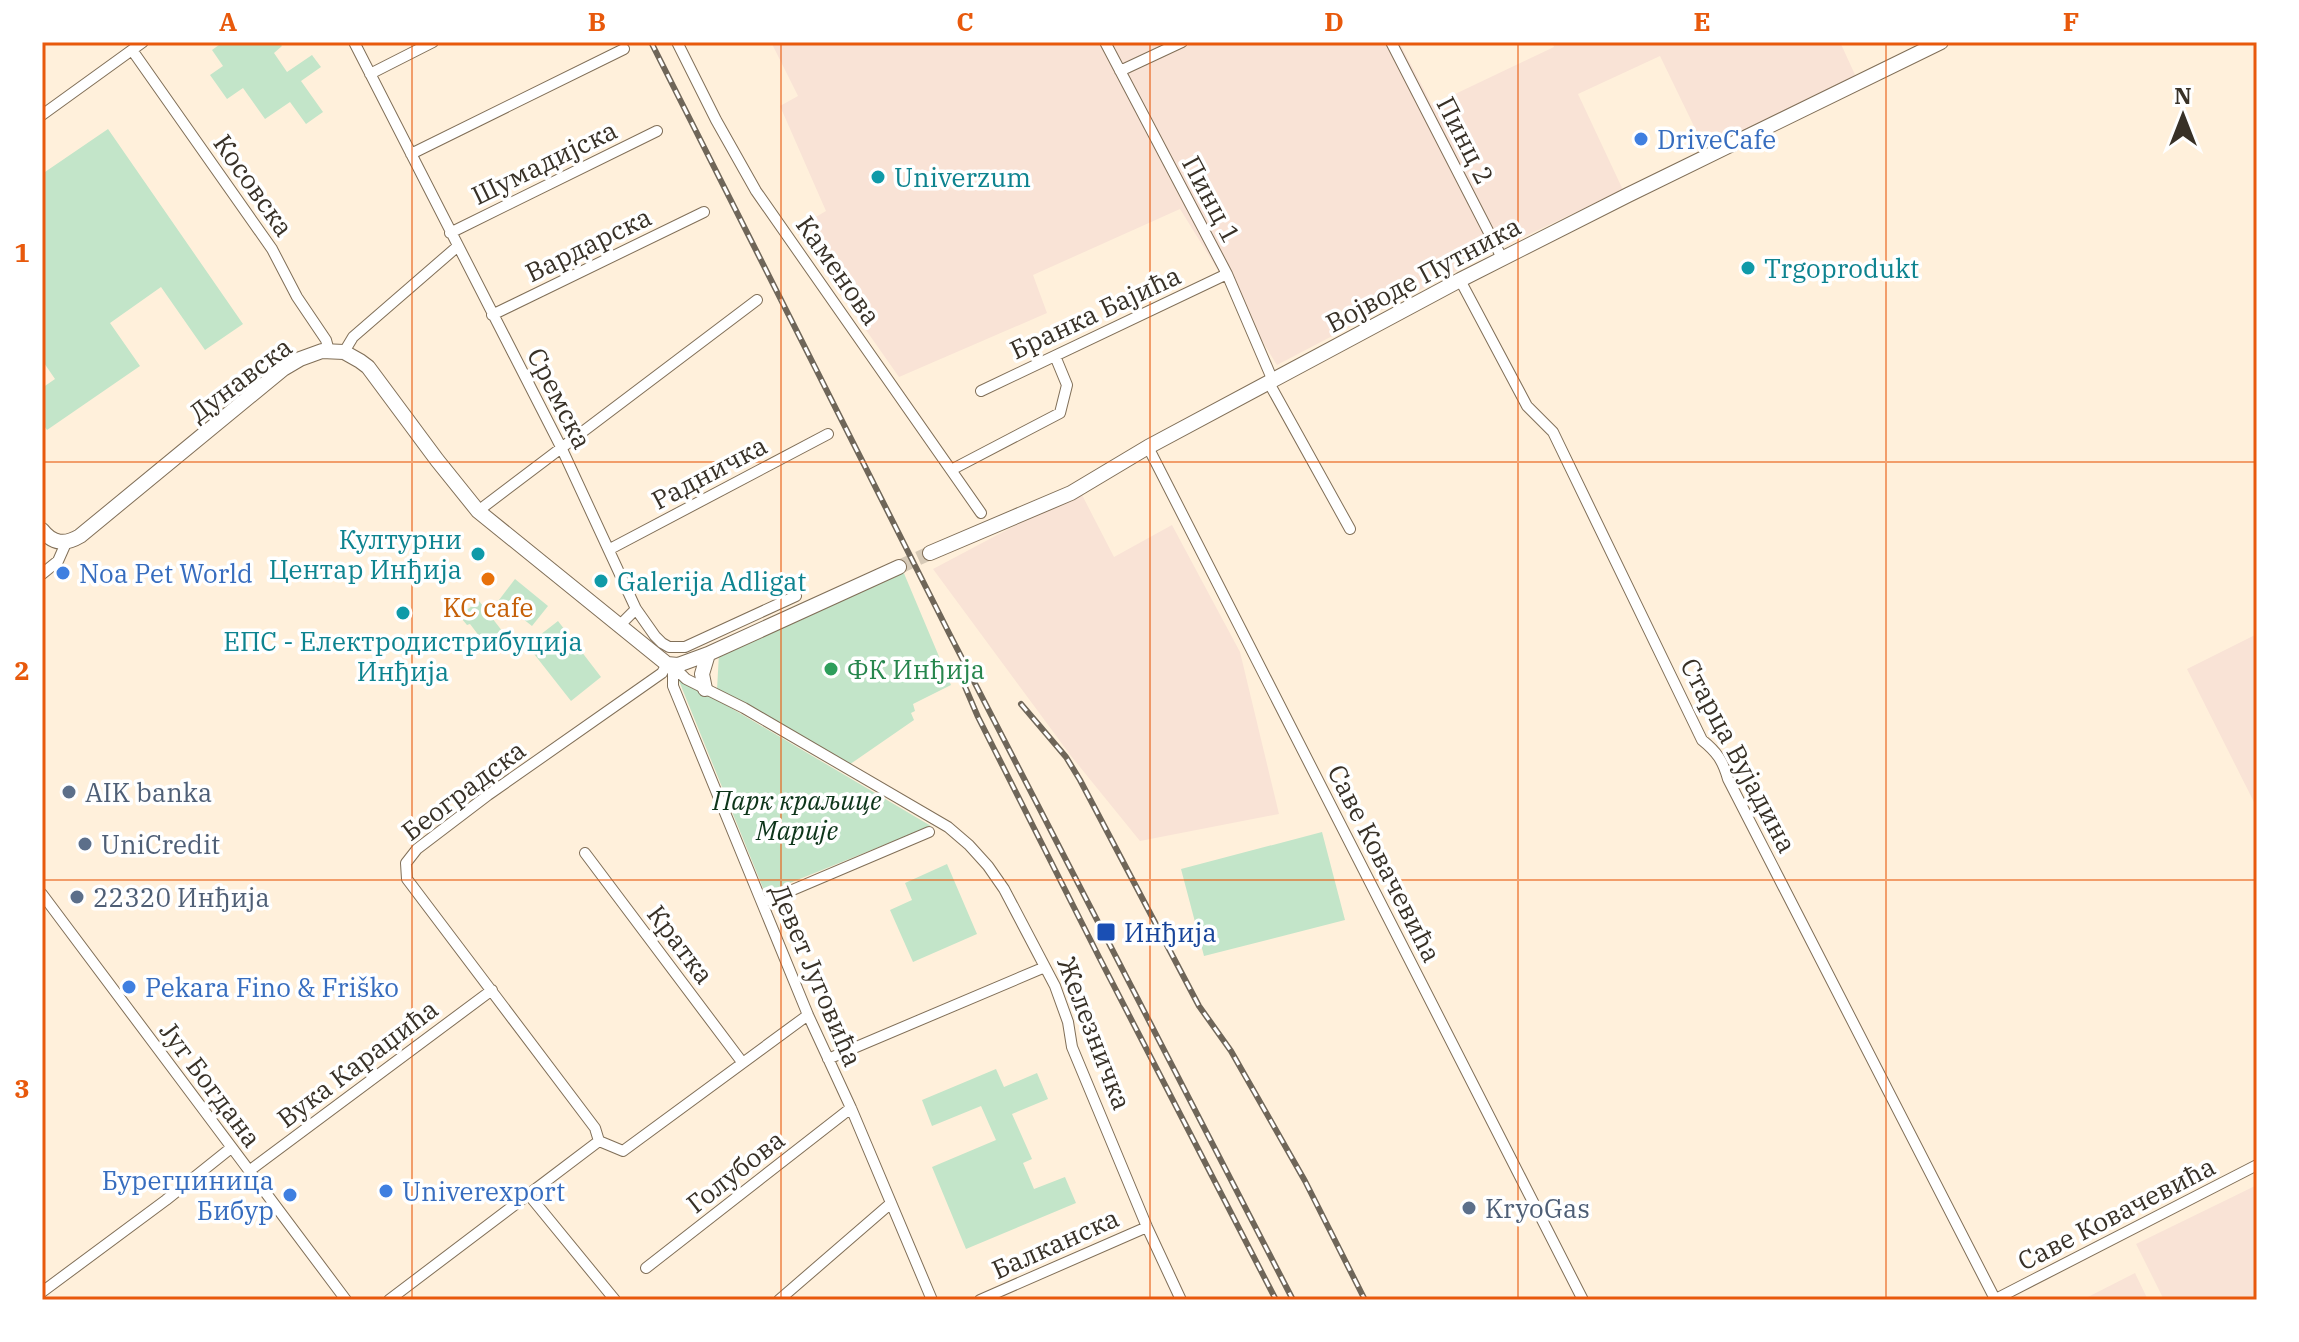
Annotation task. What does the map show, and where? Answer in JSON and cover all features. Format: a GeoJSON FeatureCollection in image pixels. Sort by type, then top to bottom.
{"type":"FeatureCollection","features":[{"type":"Feature","properties":{"kind":"main road","name":"Војводе Путника"},"geometry":{"type":"LineString","coordinates":[[930,553],[1071,493],[1148,447],[1502,258],[1941,42]]}},
{"type":"Feature","properties":{"kind":"main road"},"geometry":{"type":"LineString","coordinates":[[336,352],[368,367],[478,511]]}},
{"type":"Feature","properties":{"kind":"main road","name":"Дунавска"},"geometry":{"type":"LineString","coordinates":[[66,543],[80,536],[283,369],[300,359],[336,352]]}},
{"type":"Feature","properties":{"kind":"main road","name":"Железничка"},"geometry":{"type":"LineString","coordinates":[[478,511],[619,626],[673,665]]}},
{"type":"Feature","properties":{"kind":"main road"},"geometry":{"type":"LineString","coordinates":[[42,530],[54,541],[66,543]]}},
{"type":"Feature","properties":{"kind":"main road"},"geometry":{"type":"LineString","coordinates":[[673,665],[708,654],[899,567]]}},
{"type":"Feature","properties":{"kind":"main road"},"geometry":{"type":"LineString","coordinates":[[705,689],[702,674],[708,654]]}},
{"type":"Feature","properties":{"kind":"street"},"geometry":{"type":"LineString","coordinates":[[42,115],[143,42]]}},
{"type":"Feature","properties":{"kind":"street","name":"Сремска"},"geometry":{"type":"LineString","coordinates":[[354,42],[561,447],[636,609],[655,636],[669,647],[695,643],[796,596]]}},
{"type":"Feature","properties":{"kind":"street"},"geometry":{"type":"LineString","coordinates":[[370,74],[433,42]]}},
{"type":"Feature","properties":{"kind":"street","name":"Каменова"},"geometry":{"type":"LineString","coordinates":[[677,42],[756,191],[981,513]]}},
{"type":"Feature","properties":{"kind":"street","name":"Пинц 1"},"geometry":{"type":"LineString","coordinates":[[1105,42],[1227,274],[1271,382],[1350,529]]}},
{"type":"Feature","properties":{"kind":"street"},"geometry":{"type":"LineString","coordinates":[[1120,71],[1182,42]]}},
{"type":"Feature","properties":{"kind":"street","name":"Пинц 2"},"geometry":{"type":"LineString","coordinates":[[1391,42],[1502,258]]}},
{"type":"Feature","properties":{"kind":"street"},"geometry":{"type":"LineString","coordinates":[[411,154],[624,49]]}},
{"type":"Feature","properties":{"kind":"street","name":"Косовска"},"geometry":{"type":"LineString","coordinates":[[132,50],[272,249],[297,297],[336,352]]}},
{"type":"Feature","properties":{"kind":"street","name":"Шумадијска"},"geometry":{"type":"LineString","coordinates":[[450,233],[657,131]]}},
{"type":"Feature","properties":{"kind":"street","name":"Вардарска"},"geometry":{"type":"LineString","coordinates":[[492,315],[704,212]]}},
{"type":"Feature","properties":{"kind":"street"},"geometry":{"type":"LineString","coordinates":[[336,352],[458,246]]}},
{"type":"Feature","properties":{"kind":"street","name":"Бранка Бајића"},"geometry":{"type":"LineString","coordinates":[[981,391],[1227,274]]}},
{"type":"Feature","properties":{"kind":"street","name":"Старца Вујадина"},"geometry":{"type":"LineString","coordinates":[[1460,280],[1527,406],[1553,432],[1702,740],[1724,762],[1728,779],[1995,1300]]}},
{"type":"Feature","properties":{"kind":"street"},"geometry":{"type":"LineString","coordinates":[[478,511],[757,300]]}},
{"type":"Feature","properties":{"kind":"street"},"geometry":{"type":"LineString","coordinates":[[951,470],[1060,413],[1067,385],[1055,356]]}},
{"type":"Feature","properties":{"kind":"street","name":"Радничка"},"geometry":{"type":"LineString","coordinates":[[610,549],[828,434]]}},
{"type":"Feature","properties":{"kind":"street","name":"Саве Ковачевића"},"geometry":{"type":"LineString","coordinates":[[1148,447],[1583,1300]]}},
{"type":"Feature","properties":{"kind":"street"},"geometry":{"type":"LineString","coordinates":[[42,574],[58,561],[66,543]]}},
{"type":"Feature","properties":{"kind":"street"},"geometry":{"type":"LineString","coordinates":[[619,626],[636,609]]}},
{"type":"Feature","properties":{"kind":"street","name":"Железничка"},"geometry":{"type":"LineString","coordinates":[[673,665],[686,679],[744,708],[948,827],[988,866],[1004,889],[1055,986],[1068,1022],[1072,1047],[1181,1300]]}},
{"type":"Feature","properties":{"kind":"street","name":"Девет Југовића"},"geometry":{"type":"LineString","coordinates":[[673,665],[673,686],[808,1015],[932,1300]]}},
{"type":"Feature","properties":{"kind":"street","name":"Београдска"},"geometry":{"type":"LineString","coordinates":[[599,1141],[595,1128],[407,879],[406,863],[417,849],[488,795],[673,665]]}},
{"type":"Feature","properties":{"kind":"street"},"geometry":{"type":"LineString","coordinates":[[762,903],[929,832]]}},
{"type":"Feature","properties":{"kind":"street","name":"Кратка"},"geometry":{"type":"LineString","coordinates":[[585,853],[742,1062]]}},
{"type":"Feature","properties":{"kind":"street","name":"Југ Богдана"},"geometry":{"type":"LineString","coordinates":[[42,894],[346,1300]]}},
{"type":"Feature","properties":{"kind":"street"},"geometry":{"type":"LineString","coordinates":[[828,1059],[1045,967]]}},
{"type":"Feature","properties":{"kind":"street","name":"Вука Караџића"},"geometry":{"type":"LineString","coordinates":[[249,1171],[492,990]]}},
{"type":"Feature","properties":{"kind":"street"},"geometry":{"type":"LineString","coordinates":[[389,1300],[599,1141],[623,1151],[808,1015]]}},
{"type":"Feature","properties":{"kind":"street","name":"Голубова"},"geometry":{"type":"LineString","coordinates":[[646,1268],[851,1108]]}},
{"type":"Feature","properties":{"kind":"street"},"geometry":{"type":"LineString","coordinates":[[42,1292],[231,1148]]}},
{"type":"Feature","properties":{"kind":"street","name":"Саве Ковачевића"},"geometry":{"type":"LineString","coordinates":[[1995,1300],[2257,1165]]}},
{"type":"Feature","properties":{"kind":"street"},"geometry":{"type":"LineString","coordinates":[[529,1195],[615,1300]]}},
{"type":"Feature","properties":{"kind":"street"},"geometry":{"type":"LineString","coordinates":[[779,1300],[890,1204]]}},
{"type":"Feature","properties":{"kind":"street","name":"Балканска"},"geometry":{"type":"LineString","coordinates":[[980,1300],[1147,1227]]}},
{"type":"Feature","properties":{"kind":"shaded area"},"geometry":{"type":"Polygon","coordinates":[[[771,42],[1399,42],[1432,105],[1554,47],[1552,42],[1840,42],[1857,79],[1706,151],[1660,56],[1578,94],[1623,190],[1502,247],[1277,365],[1180,209],[1033,275],[1047,313],[899,377],[795,229],[826,211],[780,106],[798,96],[771,42]]]}},
{"type":"Feature","properties":{"kind":"shaded area"},"geometry":{"type":"Polygon","coordinates":[[[1080,491],[1114,557],[1172,525],[1240,652],[1279,814],[1140,841],[1071,756],[933,569],[1080,491]]]}},
{"type":"Feature","properties":{"kind":"shaded area"},"geometry":{"type":"Polygon","coordinates":[[[2257,634],[2257,808],[2187,669],[2257,634]]]}},
{"type":"Feature","properties":{"kind":"shaded area"},"geometry":{"type":"Polygon","coordinates":[[[2257,1185],[2257,1300],[2164,1300],[2136,1244],[2257,1185]]]}},
{"type":"Feature","properties":{"kind":"shaded area"},"geometry":{"type":"Polygon","coordinates":[[[2135,1273],[2148,1300],[2082,1300],[2135,1273]]]}},
{"type":"Feature","properties":{"kind":"green space"},"geometry":{"type":"Polygon","coordinates":[[[223,42],[279,42],[282,46],[274,53],[287,72],[312,55],[321,67],[301,81],[323,112],[306,124],[290,102],[265,119],[243,88],[227,99],[210,75],[223,66],[212,50],[223,42]]]}},
{"type":"Feature","properties":{"kind":"green space"},"geometry":{"type":"Polygon","coordinates":[[[108,129],[243,324],[205,350],[161,287],[110,323],[140,366],[47,430],[42,423],[42,388],[55,379],[42,360],[42,174],[108,129]]]}},
{"type":"Feature","properties":{"kind":"green space","name":"ФК Инђија"},"geometry":{"type":"Polygon","coordinates":[[[903,571],[951,685],[913,704],[915,711],[911,713],[914,720],[846,767],[717,690],[719,653],[903,571]]]}},
{"type":"Feature","properties":{"kind":"green space"},"geometry":{"type":"Polygon","coordinates":[[[515,579],[548,606],[532,626],[499,600],[515,579]]]}},
{"type":"Feature","properties":{"kind":"green space"},"geometry":{"type":"Polygon","coordinates":[[[479,601],[506,636],[489,649],[470,624],[467,625],[457,613],[479,601]]]}},
{"type":"Feature","properties":{"kind":"green space"},"geometry":{"type":"Polygon","coordinates":[[[558,621],[601,677],[571,701],[527,645],[558,621]]]}},
{"type":"Feature","properties":{"kind":"green space","name":"Парк краљице Марије"},"geometry":{"type":"Polygon","coordinates":[[[677,676],[931,826],[765,893],[677,676]]]}},
{"type":"Feature","properties":{"kind":"green space"},"geometry":{"type":"Polygon","coordinates":[[[1322,832],[1345,920],[1204,956],[1181,869],[1322,832]]]}},
{"type":"Feature","properties":{"kind":"green space"},"geometry":{"type":"Polygon","coordinates":[[[947,864],[977,934],[913,962],[890,910],[912,900],[905,883],[947,864]]]}},
{"type":"Feature","properties":{"kind":"green space"},"geometry":{"type":"Polygon","coordinates":[[[996,1069],[1004,1087],[1037,1073],[1048,1099],[1012,1114],[1032,1159],[1023,1163],[1034,1189],[1065,1177],[1076,1203],[966,1249],[932,1167],[996,1140],[981,1106],[932,1126],[922,1100],[996,1069]]]}},
{"type":"Feature","properties":{"kind":"tunnel"},"geometry":{"type":"LineString","coordinates":[[899,567],[930,553]]}},
{"type":"Feature","properties":{"kind":"railway"},"geometry":{"type":"LineString","coordinates":[[651,42],[950,635],[1293,1300]]}},
{"type":"Feature","properties":{"kind":"railway"},"geometry":{"type":"LineString","coordinates":[[957,668],[978,717],[1099,957],[1276,1300]]}},
{"type":"Feature","properties":{"kind":"railway"},"geometry":{"type":"LineString","coordinates":[[1021,704],[1066,757],[1080,780],[1199,1006],[1231,1051],[1305,1181],[1365,1300]]}},
{"type":"Feature","properties":{"kind":"place","name":"DriveCafe"},"geometry":{"type":"Point","coordinates":[1641,139]}},
{"type":"Feature","properties":{"kind":"place","name":"Univerzum"},"geometry":{"type":"Point","coordinates":[878,177]}},
{"type":"Feature","properties":{"kind":"place","name":"Trgoprodukt"},"geometry":{"type":"Point","coordinates":[1748,268]}},
{"type":"Feature","properties":{"kind":"place","name":"Културни Центар Инђија"},"geometry":{"type":"Point","coordinates":[478,554]}},
{"type":"Feature","properties":{"kind":"place","name":"Noa Pet World"},"geometry":{"type":"Point","coordinates":[63,573]}},
{"type":"Feature","properties":{"kind":"place","name":"KC cafe"},"geometry":{"type":"Point","coordinates":[488,579]}},
{"type":"Feature","properties":{"kind":"place","name":"Galerija Adligat"},"geometry":{"type":"Point","coordinates":[601,581]}},
{"type":"Feature","properties":{"kind":"place","name":"ЕПС - Електродистрибуција Инђија"},"geometry":{"type":"Point","coordinates":[403,613]}},
{"type":"Feature","properties":{"kind":"place","name":"ФК Инђија"},"geometry":{"type":"Point","coordinates":[831,669]}},
{"type":"Feature","properties":{"kind":"place","name":"AIK banka"},"geometry":{"type":"Point","coordinates":[69,792]}},
{"type":"Feature","properties":{"kind":"place","name":"UniCredit"},"geometry":{"type":"Point","coordinates":[85,844]}},
{"type":"Feature","properties":{"kind":"place","name":"22320 Инђија"},"geometry":{"type":"Point","coordinates":[77,897]}},
{"type":"Feature","properties":{"kind":"place","name":"Инђија"},"geometry":{"type":"Point","coordinates":[1106,932]}},
{"type":"Feature","properties":{"kind":"place","name":"Pekara Fino & Friško"},"geometry":{"type":"Point","coordinates":[129,987]}},
{"type":"Feature","properties":{"kind":"place","name":"Univerexport"},"geometry":{"type":"Point","coordinates":[386,1191]}},
{"type":"Feature","properties":{"kind":"place","name":"Бурегџиница Бибур"},"geometry":{"type":"Point","coordinates":[290,1195]}},
{"type":"Feature","properties":{"kind":"place","name":"KryoGas"},"geometry":{"type":"Point","coordinates":[1469,1208]}}]}
